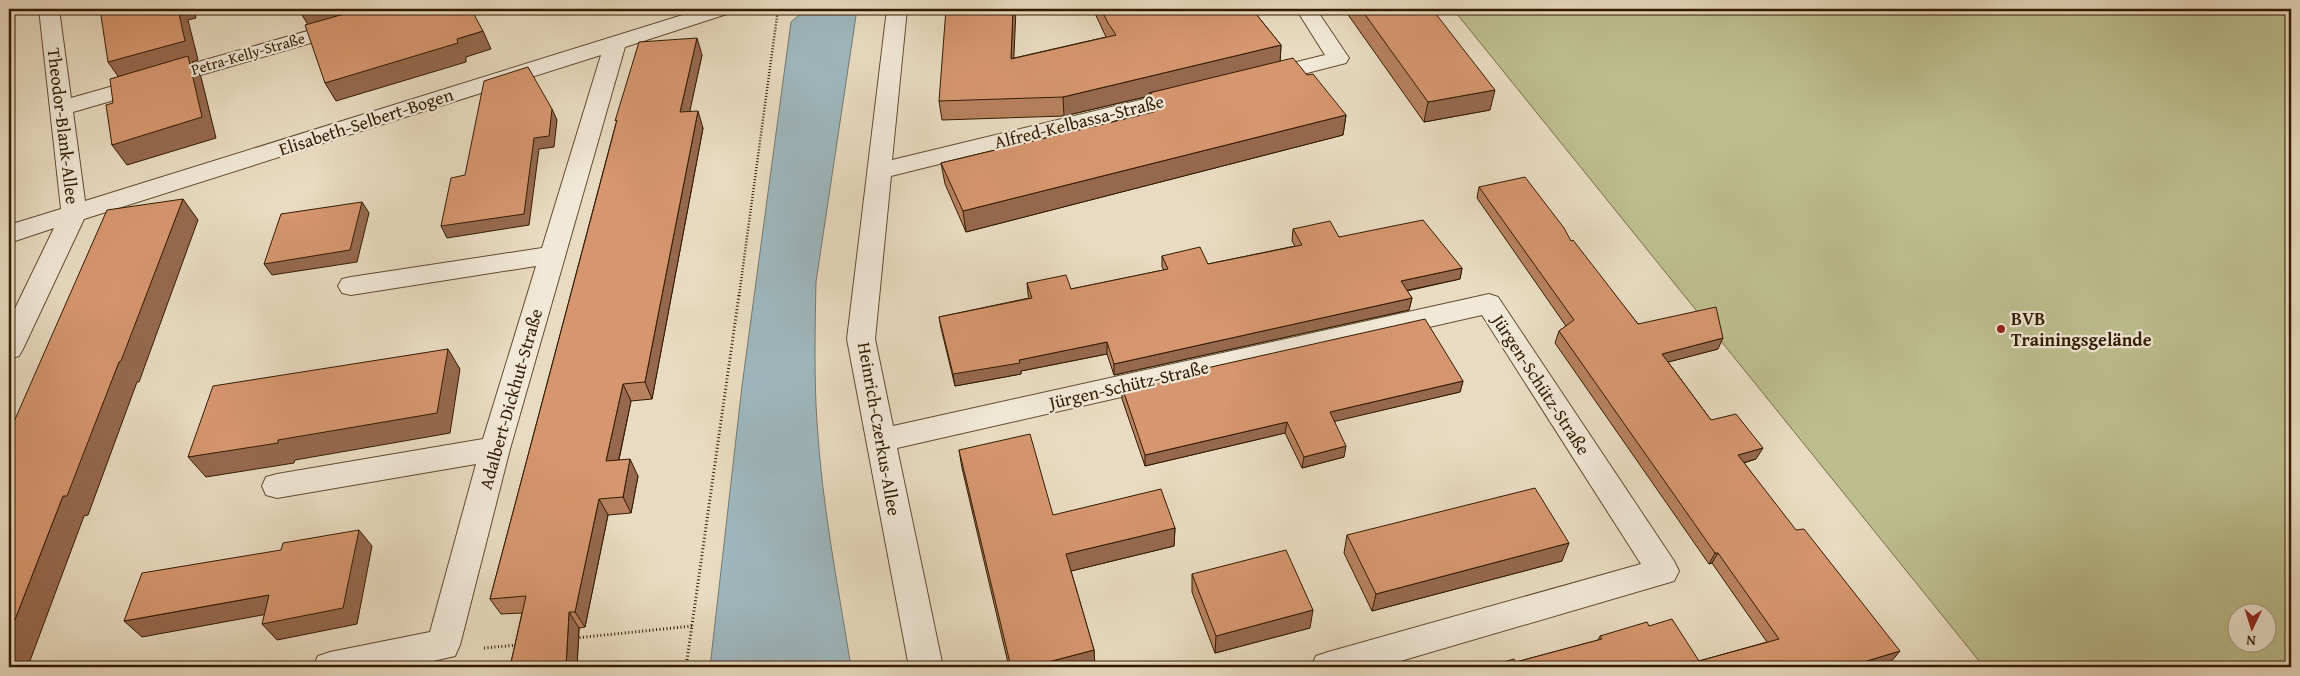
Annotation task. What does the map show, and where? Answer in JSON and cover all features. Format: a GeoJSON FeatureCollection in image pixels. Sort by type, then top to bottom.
{"type":"FeatureCollection","features":[{"type":"Feature","properties":{"kind":"street","name":"Theodor-Blank-Allee"},"geometry":{"type":"LineString","coordinates":[[9,349],[74,214],[49,9]]}},
{"type":"Feature","properties":{"kind":"street","name":"Petra-Kelly-Straße"},"geometry":{"type":"LineString","coordinates":[[61,108],[407,9]]}},
{"type":"Feature","properties":{"kind":"street","name":"Elisabeth-Selbert-Bogen"},"geometry":{"type":"LineString","coordinates":[[9,234],[723,9]]}},
{"type":"Feature","properties":{"kind":"street","name":"Heinrich-Czerkus-Allee"},"geometry":{"type":"LineString","coordinates":[[897,9],[861,339],[926,667]]}},
{"type":"Feature","properties":{"kind":"street"},"geometry":{"type":"LineString","coordinates":[[1242,82],[1338,58],[1306,9]]}},
{"type":"Feature","properties":{"kind":"street","name":"Adalbert-Dickhut-Straße"},"geometry":{"type":"LineString","coordinates":[[443,644],[495,449],[615,43]]}},
{"type":"Feature","properties":{"kind":"street","name":"Alfred-Kelbassa-Straße"},"geometry":{"type":"LineString","coordinates":[[879,171],[1204,91]]}},
{"type":"Feature","properties":{"kind":"street"},"geometry":{"type":"LineString","coordinates":[[351,286],[552,255]]}},
{"type":"Feature","properties":{"kind":"street","name":"Jürgen-Schütz-Straße"},"geometry":{"type":"LineString","coordinates":[[880,440],[1489,304],[1663,572],[1328,667]]}},
{"type":"Feature","properties":{"kind":"street"},"geometry":{"type":"LineString","coordinates":[[277,486],[495,449]]}},
{"type":"Feature","properties":{"kind":"street"},"geometry":{"type":"LineString","coordinates":[[330,667],[443,644]]}},
{"type":"Feature","properties":{"kind":"path"},"geometry":{"type":"LineString","coordinates":[[686,667],[767,99],[778,9]]}},
{"type":"Feature","properties":{"kind":"path"},"geometry":{"type":"LineString","coordinates":[[573,638],[692,626]]}},
{"type":"Feature","properties":{"kind":"path"},"geometry":{"type":"LineString","coordinates":[[443,644],[474,649],[524,644]]}},
{"type":"Feature","properties":{"kind":"green space","name":"BVB Trainingsgelände"},"geometry":{"type":"Polygon","coordinates":[[[1453,9],[2291,9],[2291,667],[1984,667],[1453,9]]]}},
{"type":"Feature","properties":{"kind":"water"},"geometry":{"type":"Polygon","coordinates":[[[806,9],[857,9],[816,282],[815,335],[819,454],[831,545],[851,667],[710,667],[742,386],[791,22],[806,9]]]}},
{"type":"Feature","properties":{"kind":"building"},"geometry":{"type":"Polygon","coordinates":[[[100,9],[178,9],[185,41],[108,62],[100,9]]]}},
{"type":"Feature","properties":{"kind":"building"},"geometry":{"type":"Polygon","coordinates":[[[362,9],[471,9],[483,31],[457,39],[458,43],[325,83],[305,25],[362,9]]]}},
{"type":"Feature","properties":{"kind":"building"},"geometry":{"type":"Polygon","coordinates":[[[946,9],[1013,9],[1011,59],[1116,35],[1101,9],[1252,9],[1281,45],[1063,97],[939,101],[946,9]]]}},
{"type":"Feature","properties":{"kind":"building"},"geometry":{"type":"Polygon","coordinates":[[[1361,9],[1432,9],[1495,90],[1428,102],[1361,9]]]}},
{"type":"Feature","properties":{"kind":"building"},"geometry":{"type":"Polygon","coordinates":[[[697,38],[680,112],[698,111],[645,382],[623,384],[606,461],[630,459],[623,497],[599,499],[575,612],[569,612],[566,667],[510,667],[526,596],[490,599],[617,120],[615,121],[639,42],[697,38]]]}},
{"type":"Feature","properties":{"kind":"building"},"geometry":{"type":"Polygon","coordinates":[[[188,56],[202,117],[112,145],[106,105],[113,103],[110,79],[188,56]]]}},
{"type":"Feature","properties":{"kind":"building"},"geometry":{"type":"Polygon","coordinates":[[[1293,58],[1307,75],[1313,74],[1346,115],[963,211],[941,163],[1154,112],[1151,93],[1149,93],[1293,58]]]}},
{"type":"Feature","properties":{"kind":"building"},"geometry":{"type":"Polygon","coordinates":[[[528,67],[552,109],[549,136],[534,138],[524,214],[441,226],[451,178],[465,175],[484,81],[528,67]]]}},
{"type":"Feature","properties":{"kind":"building"},"geometry":{"type":"Polygon","coordinates":[[[1525,177],[1564,228],[1571,241],[1573,240],[1638,324],[1716,307],[1723,338],[1662,354],[1711,420],[1736,414],[1763,448],[1738,455],[1796,530],[1804,529],[1900,651],[1847,667],[1485,667],[1514,659],[1516,662],[1602,639],[1600,636],[1647,622],[1649,626],[1672,619],[1699,661],[1779,639],[1718,553],[1715,553],[1559,331],[1574,320],[1479,187],[1525,177]]]}},
{"type":"Feature","properties":{"kind":"building"},"geometry":{"type":"Polygon","coordinates":[[[183,199],[121,361],[67,496],[63,496],[9,635],[9,433],[107,210],[183,199]]]}},
{"type":"Feature","properties":{"kind":"building"},"geometry":{"type":"Polygon","coordinates":[[[362,202],[350,250],[264,264],[281,214],[362,202]]]}},
{"type":"Feature","properties":{"kind":"building"},"geometry":{"type":"Polygon","coordinates":[[[1423,220],[1462,268],[1401,281],[1412,298],[1114,364],[1107,342],[1019,360],[1020,363],[953,374],[939,317],[1032,298],[1027,283],[1066,275],[1071,289],[1168,269],[1162,256],[1200,247],[1208,264],[1302,245],[1293,229],[1330,221],[1339,237],[1423,220]]]}},
{"type":"Feature","properties":{"kind":"building"},"geometry":{"type":"Polygon","coordinates":[[[1425,319],[1463,381],[1330,412],[1346,446],[1304,457],[1287,422],[1145,455],[1122,387],[1425,319]]]}},
{"type":"Feature","properties":{"kind":"building"},"geometry":{"type":"Polygon","coordinates":[[[448,349],[437,413],[278,440],[278,443],[188,457],[213,386],[448,349]]]}},
{"type":"Feature","properties":{"kind":"building"},"geometry":{"type":"Polygon","coordinates":[[[1030,434],[1053,515],[1161,489],[1175,528],[1066,554],[1094,650],[1029,667],[1011,667],[959,450],[1030,434]]]}},
{"type":"Feature","properties":{"kind":"building"},"geometry":{"type":"Polygon","coordinates":[[[1535,488],[1569,543],[1376,594],[1347,535],[1535,488]]]}},
{"type":"Feature","properties":{"kind":"building"},"geometry":{"type":"Polygon","coordinates":[[[359,530],[343,608],[262,624],[269,595],[124,621],[142,573],[281,550],[283,543],[359,530]]]}},
{"type":"Feature","properties":{"kind":"building"},"geometry":{"type":"Polygon","coordinates":[[[1286,550],[1313,610],[1216,636],[1192,574],[1286,550]]]}},
{"type":"Feature","properties":{"kind":"place","name":"BVB Trainingsgelände"},"geometry":{"type":"Point","coordinates":[2001,329]}}]}
